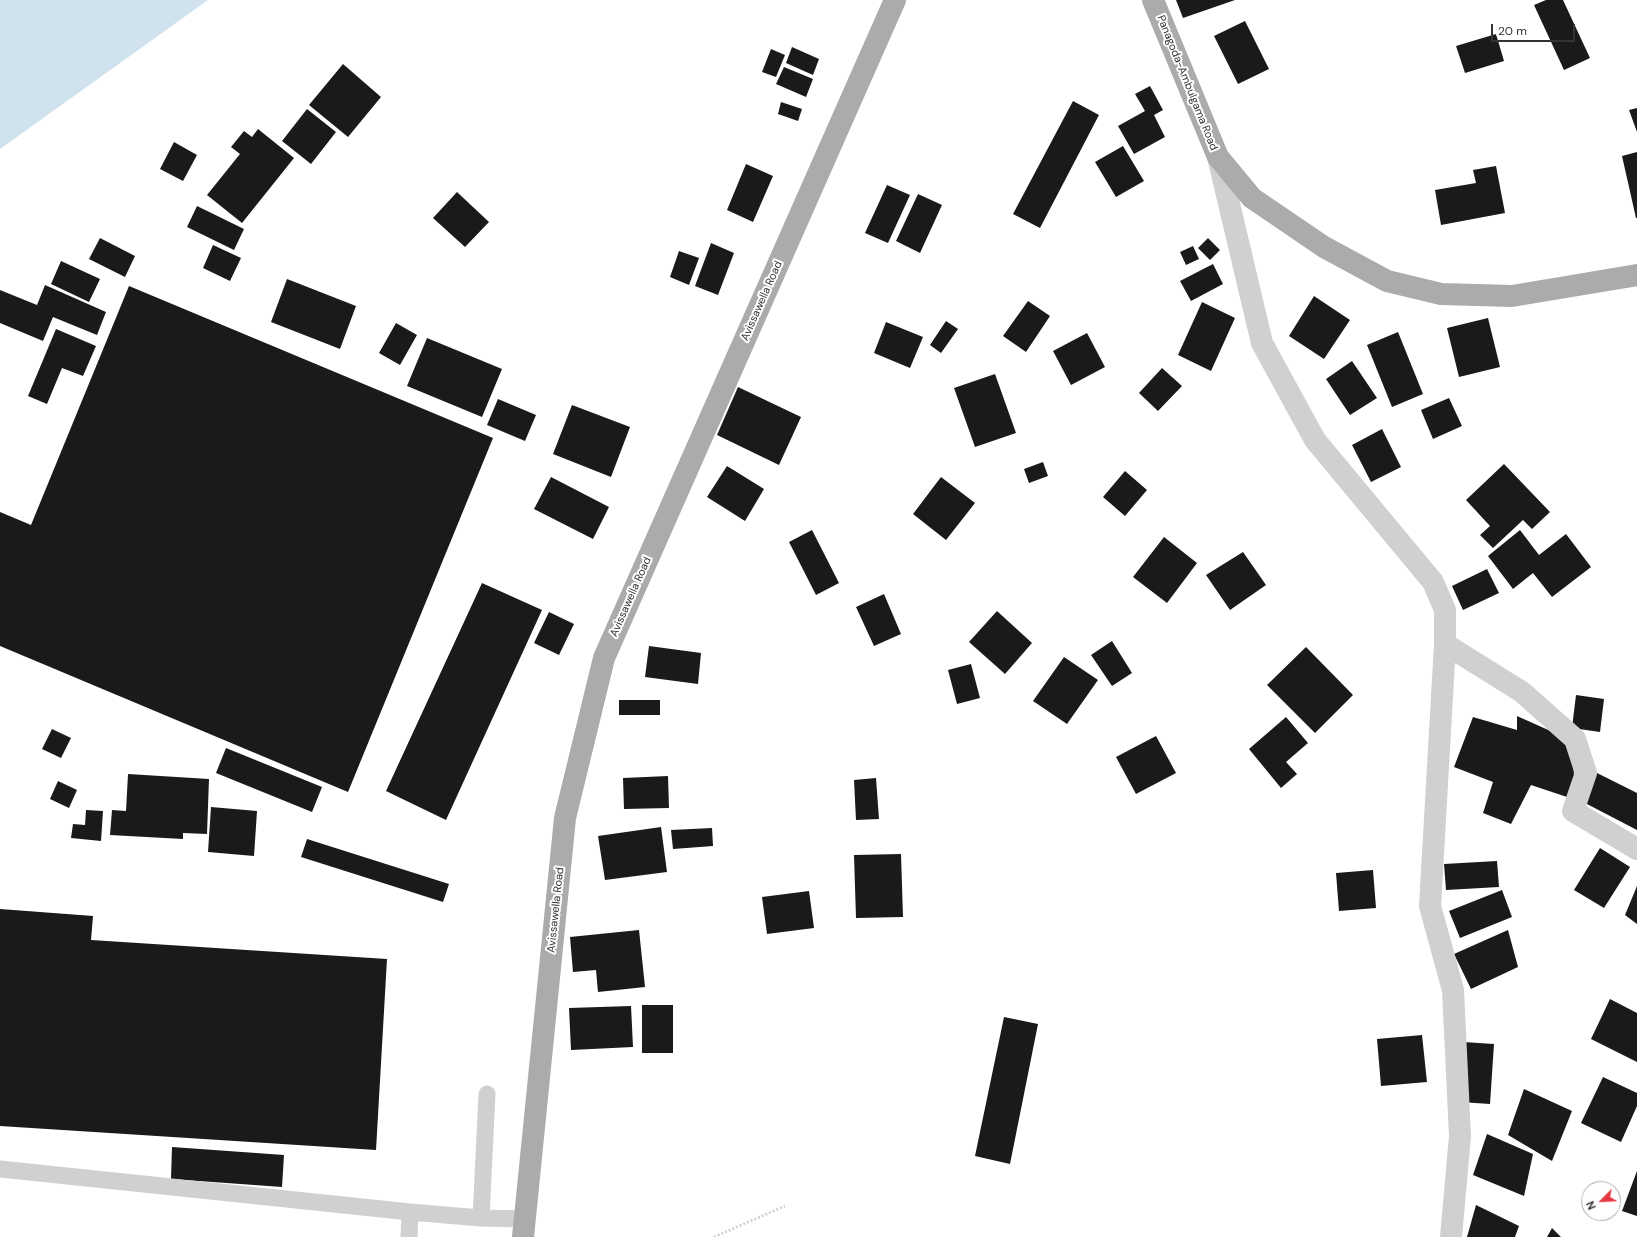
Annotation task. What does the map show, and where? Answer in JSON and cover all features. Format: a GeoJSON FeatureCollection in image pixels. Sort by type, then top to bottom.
{"type":"FeatureCollection","features":[{"type":"Feature","properties":{"kind":"main road","name":"Avissawella Road"},"geometry":{"type":"LineString","coordinates":[[524,1228],[565,818],[604,658],[895,0]]}},
{"type":"Feature","properties":{"kind":"main road","name":"Panagoda-Ambulgama Road"},"geometry":{"type":"LineString","coordinates":[[1153,0],[1218,157],[1252,198],[1324,247],[1387,281],[1441,294],[1512,296],[1637,275]]}},
{"type":"Feature","properties":{"kind":"street"},"geometry":{"type":"LineString","coordinates":[[1218,157],[1262,343],[1315,440],[1433,582],[1445,610],[1445,644],[1430,906],[1454,990],[1460,1136],[1451,1237]]}},
{"type":"Feature","properties":{"kind":"street"},"geometry":{"type":"LineString","coordinates":[[1445,644],[1522,692],[1575,738],[1586,773],[1573,811],[1637,849]]}},
{"type":"Feature","properties":{"kind":"lane"},"geometry":{"type":"LineString","coordinates":[[481,1218],[487,1094]]}},
{"type":"Feature","properties":{"kind":"lane"},"geometry":{"type":"LineString","coordinates":[[0,1169],[410,1212],[481,1218],[524,1228]]}},
{"type":"Feature","properties":{"kind":"lane"},"geometry":{"type":"LineString","coordinates":[[409,1237],[410,1212]]}},
{"type":"Feature","properties":{"kind":"path"},"geometry":{"type":"LineString","coordinates":[[714,1237],[785,1206]]}},
{"type":"Feature","properties":{"kind":"water"},"geometry":{"type":"Polygon","coordinates":[[[0,0],[208,0],[0,149],[0,0]]]}},
{"type":"Feature","properties":{"kind":"building"},"geometry":{"type":"Polygon","coordinates":[[[1176,0],[1235,0],[1183,18],[1176,0]]]}},
{"type":"Feature","properties":{"kind":"building"},"geometry":{"type":"Polygon","coordinates":[[[1546,0],[1563,0],[1590,58],[1564,70],[1534,5],[1546,0]]]}},
{"type":"Feature","properties":{"kind":"building"},"geometry":{"type":"Polygon","coordinates":[[[1245,21],[1269,69],[1238,84],[1214,36],[1245,21]]]}},
{"type":"Feature","properties":{"kind":"building"},"geometry":{"type":"Polygon","coordinates":[[[1496,34],[1504,61],[1465,73],[1456,46],[1496,34]]]}},
{"type":"Feature","properties":{"kind":"building"},"geometry":{"type":"Polygon","coordinates":[[[792,47],[819,59],[813,75],[786,63],[792,47]]]}},
{"type":"Feature","properties":{"kind":"building"},"geometry":{"type":"Polygon","coordinates":[[[771,49],[785,55],[776,77],[762,72],[771,49]]]}},
{"type":"Feature","properties":{"kind":"building"},"geometry":{"type":"Polygon","coordinates":[[[343,64],[381,97],[348,137],[309,105],[343,64]]]}},
{"type":"Feature","properties":{"kind":"building"},"geometry":{"type":"Polygon","coordinates":[[[784,67],[813,79],[806,97],[776,84],[784,67]]]}},
{"type":"Feature","properties":{"kind":"building"},"geometry":{"type":"Polygon","coordinates":[[[1150,86],[1163,110],[1154,115],[1165,137],[1134,154],[1118,126],[1145,111],[1135,94],[1150,86]]]}},
{"type":"Feature","properties":{"kind":"building"},"geometry":{"type":"Polygon","coordinates":[[[1073,101],[1099,115],[1040,228],[1013,214],[1073,101]]]}},
{"type":"Feature","properties":{"kind":"building"},"geometry":{"type":"Polygon","coordinates":[[[781,102],[802,109],[798,121],[778,114],[781,102]]]}},
{"type":"Feature","properties":{"kind":"building"},"geometry":{"type":"Polygon","coordinates":[[[1637,108],[1637,132],[1629,110],[1637,108]]]}},
{"type":"Feature","properties":{"kind":"building"},"geometry":{"type":"Polygon","coordinates":[[[307,109],[336,132],[311,164],[282,141],[307,109]]]}},
{"type":"Feature","properties":{"kind":"building"},"geometry":{"type":"Polygon","coordinates":[[[258,129],[294,158],[242,223],[207,195],[240,154],[231,147],[244,131],[252,137],[258,129]]]}},
{"type":"Feature","properties":{"kind":"building"},"geometry":{"type":"Polygon","coordinates":[[[174,142],[197,155],[183,181],[160,169],[174,142]]]}},
{"type":"Feature","properties":{"kind":"building"},"geometry":{"type":"Polygon","coordinates":[[[1123,146],[1144,181],[1116,197],[1095,162],[1123,146]]]}},
{"type":"Feature","properties":{"kind":"building"},"geometry":{"type":"Polygon","coordinates":[[[1637,152],[1637,218],[1636,218],[1622,156],[1637,152]]]}},
{"type":"Feature","properties":{"kind":"building"},"geometry":{"type":"Polygon","coordinates":[[[746,164],[773,176],[753,222],[727,210],[746,164]]]}},
{"type":"Feature","properties":{"kind":"building"},"geometry":{"type":"Polygon","coordinates":[[[1496,166],[1505,213],[1441,225],[1435,190],[1476,183],[1473,170],[1496,166]]]}},
{"type":"Feature","properties":{"kind":"building"},"geometry":{"type":"Polygon","coordinates":[[[887,185],[910,195],[888,243],[865,233],[887,185]]]}},
{"type":"Feature","properties":{"kind":"building"},"geometry":{"type":"Polygon","coordinates":[[[457,192],[489,222],[465,247],[433,218],[457,192]]]}},
{"type":"Feature","properties":{"kind":"building"},"geometry":{"type":"Polygon","coordinates":[[[918,194],[942,205],[920,253],[896,241],[918,194]]]}},
{"type":"Feature","properties":{"kind":"building"},"geometry":{"type":"Polygon","coordinates":[[[197,206],[244,229],[234,250],[187,227],[197,206]]]}},
{"type":"Feature","properties":{"kind":"building"},"geometry":{"type":"Polygon","coordinates":[[[100,238],[135,256],[125,277],[89,259],[100,238]]]}},
{"type":"Feature","properties":{"kind":"building"},"geometry":{"type":"Polygon","coordinates":[[[1208,238],[1220,250],[1210,260],[1198,248],[1208,238]]]}},
{"type":"Feature","properties":{"kind":"building"},"geometry":{"type":"Polygon","coordinates":[[[711,243],[734,253],[718,295],[695,286],[711,243]]]}},
{"type":"Feature","properties":{"kind":"building"},"geometry":{"type":"Polygon","coordinates":[[[213,245],[241,258],[230,281],[203,268],[213,245]]]}},
{"type":"Feature","properties":{"kind":"building"},"geometry":{"type":"Polygon","coordinates":[[[1193,246],[1199,259],[1186,265],[1180,252],[1193,246]]]}},
{"type":"Feature","properties":{"kind":"building"},"geometry":{"type":"Polygon","coordinates":[[[679,251],[699,258],[689,285],[670,277],[679,251]]]}},
{"type":"Feature","properties":{"kind":"building"},"geometry":{"type":"Polygon","coordinates":[[[61,261],[100,279],[89,302],[51,284],[61,261]]]}},
{"type":"Feature","properties":{"kind":"building"},"geometry":{"type":"Polygon","coordinates":[[[1213,264],[1223,284],[1191,301],[1180,281],[1213,264]]]}},
{"type":"Feature","properties":{"kind":"building"},"geometry":{"type":"Polygon","coordinates":[[[287,279],[356,306],[340,349],[271,322],[287,279]]]}},
{"type":"Feature","properties":{"kind":"building"},"geometry":{"type":"Polygon","coordinates":[[[45,285],[106,312],[97,335],[53,317],[43,341],[0,323],[0,290],[37,305],[45,285]]]}},
{"type":"Feature","properties":{"kind":"building"},"geometry":{"type":"Polygon","coordinates":[[[129,286],[493,438],[348,792],[0,646],[0,512],[31,525],[129,286]]]}},
{"type":"Feature","properties":{"kind":"building"},"geometry":{"type":"Polygon","coordinates":[[[1314,296],[1350,320],[1324,359],[1289,336],[1314,296]]]}},
{"type":"Feature","properties":{"kind":"building"},"geometry":{"type":"Polygon","coordinates":[[[1028,301],[1050,316],[1026,352],[1003,336],[1028,301]]]}},
{"type":"Feature","properties":{"kind":"building"},"geometry":{"type":"Polygon","coordinates":[[[1202,302],[1235,318],[1211,371],[1178,355],[1202,302]]]}},
{"type":"Feature","properties":{"kind":"building"},"geometry":{"type":"Polygon","coordinates":[[[1488,318],[1500,367],[1459,377],[1447,328],[1488,318]]]}},
{"type":"Feature","properties":{"kind":"building"},"geometry":{"type":"Polygon","coordinates":[[[946,321],[958,329],[941,353],[930,345],[946,321]]]}},
{"type":"Feature","properties":{"kind":"building"},"geometry":{"type":"Polygon","coordinates":[[[886,322],[923,337],[910,368],[874,353],[886,322]]]}},
{"type":"Feature","properties":{"kind":"building"},"geometry":{"type":"Polygon","coordinates":[[[396,323],[417,335],[400,365],[379,353],[396,323]]]}},
{"type":"Feature","properties":{"kind":"building"},"geometry":{"type":"Polygon","coordinates":[[[56,329],[96,346],[83,376],[62,368],[47,404],[28,396],[56,329]]]}},
{"type":"Feature","properties":{"kind":"building"},"geometry":{"type":"Polygon","coordinates":[[[1398,332],[1423,394],[1392,407],[1367,345],[1398,332]]]}},
{"type":"Feature","properties":{"kind":"building"},"geometry":{"type":"Polygon","coordinates":[[[1087,333],[1105,367],[1071,385],[1053,351],[1087,333]]]}},
{"type":"Feature","properties":{"kind":"building"},"geometry":{"type":"Polygon","coordinates":[[[427,338],[502,369],[482,417],[407,386],[427,338]]]}},
{"type":"Feature","properties":{"kind":"building"},"geometry":{"type":"Polygon","coordinates":[[[1352,361],[1377,398],[1350,415],[1326,379],[1352,361]]]}},
{"type":"Feature","properties":{"kind":"building"},"geometry":{"type":"Polygon","coordinates":[[[1162,368],[1182,386],[1158,411],[1139,393],[1162,368]]]}},
{"type":"Feature","properties":{"kind":"building"},"geometry":{"type":"Polygon","coordinates":[[[995,374],[1016,433],[975,447],[954,388],[995,374]]]}},
{"type":"Feature","properties":{"kind":"building"},"geometry":{"type":"Polygon","coordinates":[[[738,387],[801,417],[779,465],[717,435],[738,387]]]}},
{"type":"Feature","properties":{"kind":"building"},"geometry":{"type":"Polygon","coordinates":[[[1449,398],[1462,426],[1433,439],[1421,410],[1449,398]]]}},
{"type":"Feature","properties":{"kind":"building"},"geometry":{"type":"Polygon","coordinates":[[[498,399],[536,415],[525,441],[487,425],[498,399]]]}},
{"type":"Feature","properties":{"kind":"building"},"geometry":{"type":"Polygon","coordinates":[[[572,405],[630,427],[611,477],[553,454],[572,405]]]}},
{"type":"Feature","properties":{"kind":"building"},"geometry":{"type":"Polygon","coordinates":[[[1382,429],[1401,467],[1371,482],[1352,445],[1382,429]]]}},
{"type":"Feature","properties":{"kind":"building"},"geometry":{"type":"Polygon","coordinates":[[[1043,462],[1048,476],[1029,483],[1024,469],[1043,462]]]}},
{"type":"Feature","properties":{"kind":"building"},"geometry":{"type":"Polygon","coordinates":[[[1504,464],[1550,512],[1532,529],[1523,520],[1493,548],[1480,535],[1490,526],[1466,500],[1504,464]]]}},
{"type":"Feature","properties":{"kind":"building"},"geometry":{"type":"Polygon","coordinates":[[[727,466],[764,489],[745,521],[707,497],[727,466]]]}},
{"type":"Feature","properties":{"kind":"building"},"geometry":{"type":"Polygon","coordinates":[[[1125,471],[1147,490],[1125,516],[1103,497],[1125,471]]]}},
{"type":"Feature","properties":{"kind":"building"},"geometry":{"type":"Polygon","coordinates":[[[551,477],[609,507],[593,539],[534,509],[551,477]]]}},
{"type":"Feature","properties":{"kind":"building"},"geometry":{"type":"Polygon","coordinates":[[[941,477],[975,503],[946,540],[913,514],[941,477]]]}},
{"type":"Feature","properties":{"kind":"building"},"geometry":{"type":"Polygon","coordinates":[[[812,530],[839,583],[816,595],[789,542],[812,530]]]}},
{"type":"Feature","properties":{"kind":"building"},"geometry":{"type":"Polygon","coordinates":[[[1520,530],[1539,555],[1566,534],[1591,567],[1552,597],[1533,573],[1513,589],[1488,556],[1520,530]]]}},
{"type":"Feature","properties":{"kind":"building"},"geometry":{"type":"Polygon","coordinates":[[[1164,537],[1197,563],[1167,603],[1133,577],[1164,537]]]}},
{"type":"Feature","properties":{"kind":"building"},"geometry":{"type":"Polygon","coordinates":[[[1243,552],[1266,585],[1230,610],[1206,575],[1243,552]]]}},
{"type":"Feature","properties":{"kind":"building"},"geometry":{"type":"Polygon","coordinates":[[[1487,569],[1499,593],[1463,610],[1452,586],[1487,569]]]}},
{"type":"Feature","properties":{"kind":"building"},"geometry":{"type":"Polygon","coordinates":[[[482,583],[542,610],[446,820],[386,791],[482,583]]]}},
{"type":"Feature","properties":{"kind":"building"},"geometry":{"type":"Polygon","coordinates":[[[884,594],[901,634],[874,646],[856,607],[884,594]]]}},
{"type":"Feature","properties":{"kind":"building"},"geometry":{"type":"Polygon","coordinates":[[[997,611],[1032,643],[1005,674],[969,642],[997,611]]]}},
{"type":"Feature","properties":{"kind":"building"},"geometry":{"type":"Polygon","coordinates":[[[549,612],[574,624],[559,655],[534,643],[549,612]]]}},
{"type":"Feature","properties":{"kind":"building"},"geometry":{"type":"Polygon","coordinates":[[[1112,641],[1132,673],[1112,686],[1091,655],[1112,641]]]}},
{"type":"Feature","properties":{"kind":"building"},"geometry":{"type":"Polygon","coordinates":[[[649,646],[701,653],[698,684],[645,677],[649,646]]]}},
{"type":"Feature","properties":{"kind":"building"},"geometry":{"type":"Polygon","coordinates":[[[1306,647],[1353,695],[1315,733],[1267,685],[1306,647]]]}},
{"type":"Feature","properties":{"kind":"building"},"geometry":{"type":"Polygon","coordinates":[[[1064,657],[1098,680],[1067,724],[1033,701],[1064,657]]]}},
{"type":"Feature","properties":{"kind":"building"},"geometry":{"type":"Polygon","coordinates":[[[971,664],[980,698],[957,704],[948,670],[971,664]]]}},
{"type":"Feature","properties":{"kind":"building"},"geometry":{"type":"Polygon","coordinates":[[[1576,695],[1604,699],[1600,732],[1572,728],[1576,695]]]}},
{"type":"Feature","properties":{"kind":"building"},"geometry":{"type":"Polygon","coordinates":[[[619,700],[660,700],[660,715],[619,715],[619,700]]]}},
{"type":"Feature","properties":{"kind":"building"},"geometry":{"type":"Polygon","coordinates":[[[1517,716],[1555,733],[1573,752],[1574,776],[1570,798],[1531,785],[1511,824],[1483,813],[1493,782],[1454,767],[1473,717],[1517,730],[1517,716]]]}},
{"type":"Feature","properties":{"kind":"building"},"geometry":{"type":"Polygon","coordinates":[[[1286,717],[1308,743],[1286,762],[1297,774],[1281,788],[1249,749],[1286,717]]]}},
{"type":"Feature","properties":{"kind":"building"},"geometry":{"type":"Polygon","coordinates":[[[52,729],[71,738],[61,758],[42,749],[52,729]]]}},
{"type":"Feature","properties":{"kind":"building"},"geometry":{"type":"Polygon","coordinates":[[[1156,736],[1176,773],[1136,794],[1116,757],[1156,736]]]}},
{"type":"Feature","properties":{"kind":"building"},"geometry":{"type":"Polygon","coordinates":[[[226,748],[322,787],[312,812],[216,773],[226,748]]]}},
{"type":"Feature","properties":{"kind":"building"},"geometry":{"type":"Polygon","coordinates":[[[1597,773],[1637,793],[1637,830],[1585,803],[1597,773]]]}},
{"type":"Feature","properties":{"kind":"building"},"geometry":{"type":"Polygon","coordinates":[[[128,774],[209,779],[207,834],[183,833],[183,839],[110,835],[112,810],[126,811],[128,774]]]}},
{"type":"Feature","properties":{"kind":"building"},"geometry":{"type":"Polygon","coordinates":[[[668,776],[669,808],[624,809],[623,778],[668,776]]]}},
{"type":"Feature","properties":{"kind":"building"},"geometry":{"type":"Polygon","coordinates":[[[876,778],[879,819],[856,820],[854,780],[876,778]]]}},
{"type":"Feature","properties":{"kind":"building"},"geometry":{"type":"Polygon","coordinates":[[[58,781],[77,790],[69,808],[50,799],[58,781]]]}},
{"type":"Feature","properties":{"kind":"building"},"geometry":{"type":"Polygon","coordinates":[[[211,807],[257,811],[254,856],[208,852],[211,807]]]}},
{"type":"Feature","properties":{"kind":"building"},"geometry":{"type":"Polygon","coordinates":[[[86,810],[103,811],[101,841],[71,838],[73,824],[85,825],[86,810]]]}},
{"type":"Feature","properties":{"kind":"building"},"geometry":{"type":"Polygon","coordinates":[[[661,827],[667,872],[605,880],[598,836],[661,827]]]}},
{"type":"Feature","properties":{"kind":"building"},"geometry":{"type":"Polygon","coordinates":[[[712,828],[713,846],[673,849],[671,830],[712,828]]]}},
{"type":"Feature","properties":{"kind":"building"},"geometry":{"type":"Polygon","coordinates":[[[307,839],[449,884],[443,902],[301,857],[307,839]]]}},
{"type":"Feature","properties":{"kind":"building"},"geometry":{"type":"Polygon","coordinates":[[[1600,848],[1630,867],[1604,908],[1574,890],[1600,848]]]}},
{"type":"Feature","properties":{"kind":"building"},"geometry":{"type":"Polygon","coordinates":[[[901,854],[903,917],[856,918],[854,855],[901,854]]]}},
{"type":"Feature","properties":{"kind":"building"},"geometry":{"type":"Polygon","coordinates":[[[1497,861],[1499,887],[1446,890],[1444,864],[1497,861]]]}},
{"type":"Feature","properties":{"kind":"building"},"geometry":{"type":"Polygon","coordinates":[[[1373,870],[1376,908],[1339,911],[1336,873],[1373,870]]]}},
{"type":"Feature","properties":{"kind":"building"},"geometry":{"type":"Polygon","coordinates":[[[1637,886],[1637,924],[1625,915],[1637,886]]]}},
{"type":"Feature","properties":{"kind":"building"},"geometry":{"type":"Polygon","coordinates":[[[1502,890],[1512,917],[1460,938],[1449,911],[1502,890]]]}},
{"type":"Feature","properties":{"kind":"building"},"geometry":{"type":"Polygon","coordinates":[[[809,891],[814,928],[767,934],[762,897],[809,891]]]}},
{"type":"Feature","properties":{"kind":"building"},"geometry":{"type":"Polygon","coordinates":[[[0,909],[93,916],[91,940],[387,959],[376,1150],[0,1126],[0,909]]]}},
{"type":"Feature","properties":{"kind":"building"},"geometry":{"type":"Polygon","coordinates":[[[639,930],[645,987],[598,992],[596,970],[573,972],[570,937],[639,930]]]}},
{"type":"Feature","properties":{"kind":"building"},"geometry":{"type":"Polygon","coordinates":[[[1508,930],[1518,967],[1471,989],[1454,954],[1508,930]]]}},
{"type":"Feature","properties":{"kind":"building"},"geometry":{"type":"Polygon","coordinates":[[[1610,999],[1637,1013],[1637,1062],[1591,1039],[1610,999]]]}},
{"type":"Feature","properties":{"kind":"building"},"geometry":{"type":"Polygon","coordinates":[[[642,1005],[673,1005],[673,1053],[642,1053],[642,1005]]]}},
{"type":"Feature","properties":{"kind":"building"},"geometry":{"type":"Polygon","coordinates":[[[631,1006],[633,1047],[571,1050],[569,1008],[631,1006]]]}},
{"type":"Feature","properties":{"kind":"building"},"geometry":{"type":"Polygon","coordinates":[[[1004,1017],[1038,1024],[1010,1164],[975,1156],[1004,1017]]]}},
{"type":"Feature","properties":{"kind":"building"},"geometry":{"type":"Polygon","coordinates":[[[1422,1035],[1427,1082],[1381,1086],[1377,1039],[1422,1035]]]}},
{"type":"Feature","properties":{"kind":"building"},"geometry":{"type":"Polygon","coordinates":[[[1463,1042],[1494,1044],[1490,1104],[1460,1102],[1463,1042]]]}},
{"type":"Feature","properties":{"kind":"building"},"geometry":{"type":"Polygon","coordinates":[[[1603,1077],[1637,1093],[1637,1106],[1621,1142],[1581,1123],[1603,1077]]]}},
{"type":"Feature","properties":{"kind":"building"},"geometry":{"type":"Polygon","coordinates":[[[1524,1089],[1572,1111],[1552,1161],[1508,1135],[1524,1089]]]}},
{"type":"Feature","properties":{"kind":"building"},"geometry":{"type":"Polygon","coordinates":[[[1487,1134],[1533,1154],[1524,1196],[1473,1175],[1487,1134]]]}},
{"type":"Feature","properties":{"kind":"building"},"geometry":{"type":"Polygon","coordinates":[[[172,1147],[284,1155],[282,1187],[171,1179],[172,1147]]]}},
{"type":"Feature","properties":{"kind":"building"},"geometry":{"type":"Polygon","coordinates":[[[1637,1171],[1637,1216],[1622,1211],[1637,1171]]]}},
{"type":"Feature","properties":{"kind":"building"},"geometry":{"type":"Polygon","coordinates":[[[1476,1205],[1519,1226],[1515,1237],[1467,1237],[1476,1205]]]}},
{"type":"Feature","properties":{"kind":"building"},"geometry":{"type":"Polygon","coordinates":[[[1552,1228],[1561,1237],[1547,1237],[1552,1228]]]}}]}
